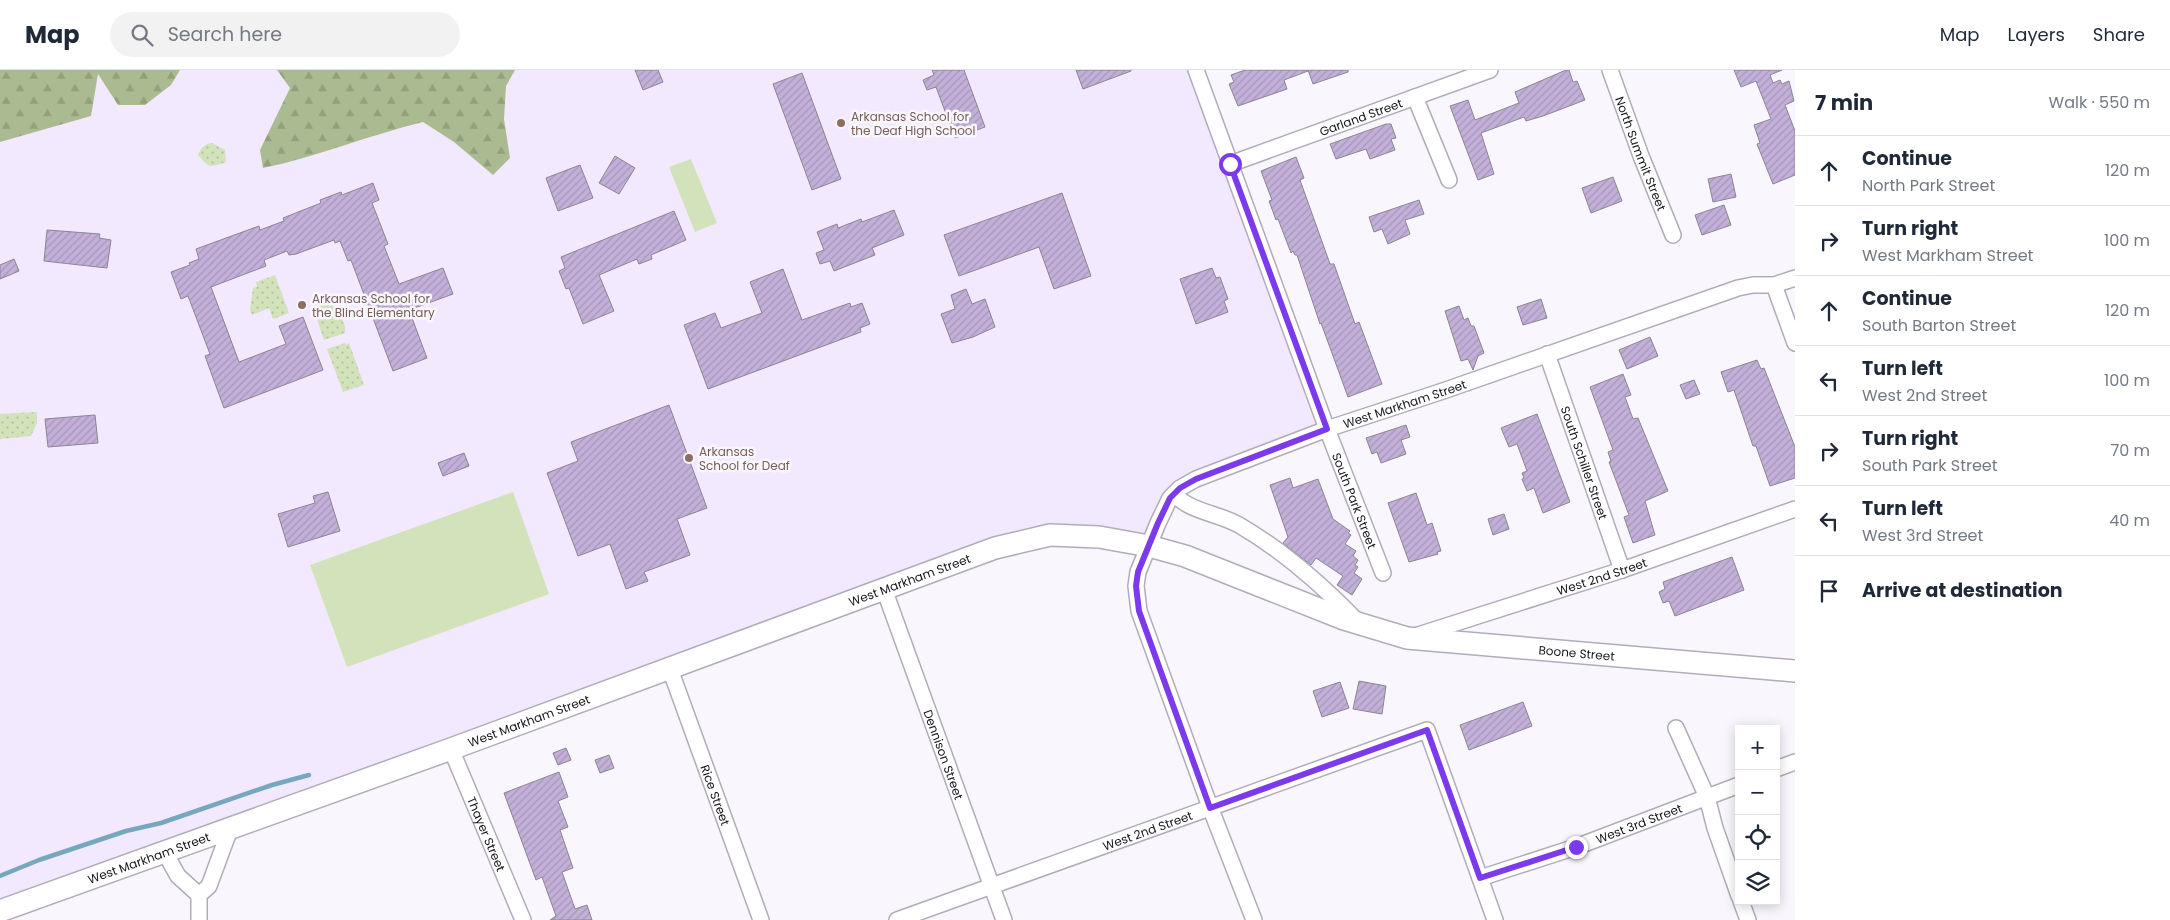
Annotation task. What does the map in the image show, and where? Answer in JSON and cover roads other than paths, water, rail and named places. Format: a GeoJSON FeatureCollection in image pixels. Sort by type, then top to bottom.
{"type":"FeatureCollection","features":[{"type":"Feature","properties":{"kind":"main road","name":"West Markham Street"},"geometry":{"type":"LineString","coordinates":[[0,911],[995,548],[1050,534],[1099,537],[1149,546]]}},
{"type":"Feature","properties":{"kind":"main road","name":"Boone Street"},"geometry":{"type":"LineString","coordinates":[[1149,546],[1208,564],[1361,625],[1407,638],[1795,671]]}},
{"type":"Feature","properties":{"kind":"street","name":"South Park Street"},"geometry":{"type":"LineString","coordinates":[[1196,70],[1327,429],[1383,572]]}},
{"type":"Feature","properties":{"kind":"street","name":"Garland Street"},"geometry":{"type":"LineString","coordinates":[[1230,164],[1490,70]]}},
{"type":"Feature","properties":{"kind":"street","name":"North Summit Street"},"geometry":{"type":"LineString","coordinates":[[1610,70],[1641,156],[1673,235]]}},
{"type":"Feature","properties":{"kind":"street"},"geometry":{"type":"LineString","coordinates":[[1415,97],[1449,180]]}},
{"type":"Feature","properties":{"kind":"street","name":"West Markham Street"},"geometry":{"type":"LineString","coordinates":[[1149,546],[1170,498],[1180,488],[1196,479],[1327,429],[1443,392],[1738,288],[1753,285],[1774,286],[1795,278]]}},
{"type":"Feature","properties":{"kind":"street"},"geometry":{"type":"LineString","coordinates":[[1774,286],[1795,343]]}},
{"type":"Feature","properties":{"kind":"street","name":"South Schiller Street"},"geometry":{"type":"LineString","coordinates":[[1547,354],[1622,570]]}},
{"type":"Feature","properties":{"kind":"street","name":"Boone Street"},"geometry":{"type":"LineString","coordinates":[[1174,494],[1181,501],[1238,524],[1260,538],[1308,575],[1361,625]]}},
{"type":"Feature","properties":{"kind":"street","name":"West 2nd Street"},"geometry":{"type":"LineString","coordinates":[[1407,638],[1622,570],[1795,509]]}},
{"type":"Feature","properties":{"kind":"street"},"geometry":{"type":"LineString","coordinates":[[1149,546],[1138,572],[1136,586],[1139,611],[1210,808],[1254,920]]}},
{"type":"Feature","properties":{"kind":"street","name":"Dennison Street"},"geometry":{"type":"LineString","coordinates":[[884,589],[1004,920]]}},
{"type":"Feature","properties":{"kind":"street","name":"Rice Street"},"geometry":{"type":"LineString","coordinates":[[670,668],[761,920]]}},
{"type":"Feature","properties":{"kind":"street"},"geometry":{"type":"LineString","coordinates":[[1676,728],[1707,797],[1715,828],[1735,885]]}},
{"type":"Feature","properties":{"kind":"street","name":"West 2nd Street"},"geometry":{"type":"LineString","coordinates":[[897,920],[1427,730],[1480,878]]}},
{"type":"Feature","properties":{"kind":"street","name":"Thayer Street"},"geometry":{"type":"LineString","coordinates":[[451,748],[523,920]]}},
{"type":"Feature","properties":{"kind":"street"},"geometry":{"type":"LineString","coordinates":[[1780,768],[1795,762]]}},
{"type":"Feature","properties":{"kind":"street","name":"West 3rd Street"},"geometry":{"type":"LineString","coordinates":[[1480,878],[1576,847],[1735,786]]}},
{"type":"Feature","properties":{"kind":"street"},"geometry":{"type":"LineString","coordinates":[[199,895],[209,886],[230,828]]}},
{"type":"Feature","properties":{"kind":"street"},"geometry":{"type":"LineString","coordinates":[[164,851],[178,876],[199,895],[199,920]]}},
{"type":"Feature","properties":{"kind":"street"},"geometry":{"type":"LineString","coordinates":[[1480,878],[1495,920]]}},
{"type":"Feature","properties":{"kind":"street"},"geometry":{"type":"LineString","coordinates":[[1742,905],[1748,920]]}},
{"type":"Feature","properties":{"kind":"waterway"},"geometry":{"type":"LineString","coordinates":[[0,876],[39,860],[126,831],[161,823],[272,785],[309,775]]}},
{"type":"Feature","properties":{"kind":"place","name":"Arkansas School for the Deaf High School"},"geometry":{"type":"Point","coordinates":[841,123]}},
{"type":"Feature","properties":{"kind":"place","name":"Arkansas School for the Blind Elementary"},"geometry":{"type":"Point","coordinates":[302,305]}},
{"type":"Feature","properties":{"kind":"place","name":"Arkansas School for Deaf"},"geometry":{"type":"Point","coordinates":[689,458]}}]}
